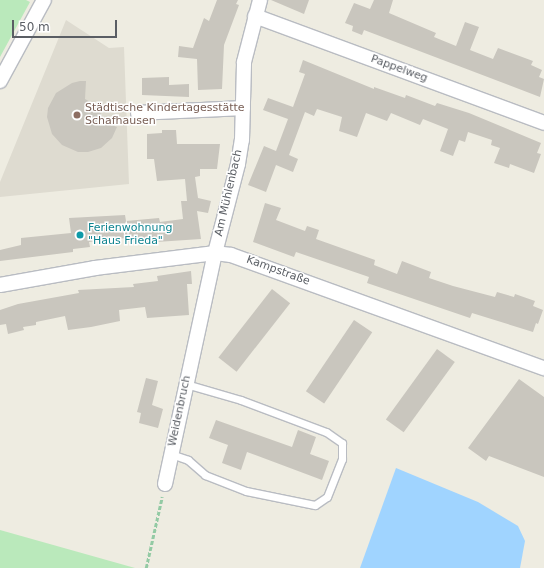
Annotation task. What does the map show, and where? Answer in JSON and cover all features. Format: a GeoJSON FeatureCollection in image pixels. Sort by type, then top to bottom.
{"type":"FeatureCollection","features":[{"type":"Feature","properties":{"kind":"street"},"geometry":{"type":"LineString","coordinates":[[0,81],[44,0]]}},
{"type":"Feature","properties":{"kind":"street","name":"Am Mühlenbach"},"geometry":{"type":"LineString","coordinates":[[215,253],[238,164],[243,108],[244,62],[260,0]]}},
{"type":"Feature","properties":{"kind":"street","name":"Pappelweg"},"geometry":{"type":"LineString","coordinates":[[255,16],[544,123]]}},
{"type":"Feature","properties":{"kind":"street"},"geometry":{"type":"LineString","coordinates":[[138,113],[243,108]]}},
{"type":"Feature","properties":{"kind":"street","name":"Kampstraße"},"geometry":{"type":"LineString","coordinates":[[0,285],[95,268],[215,253],[246,259],[544,368]]}},
{"type":"Feature","properties":{"kind":"street","name":"Weidenbruch"},"geometry":{"type":"LineString","coordinates":[[164,484],[215,253]]}},
{"type":"Feature","properties":{"kind":"lane"},"geometry":{"type":"LineString","coordinates":[[171,454],[188,460],[205,475],[246,491],[315,505],[327,497],[342,459],[342,443],[326,432],[241,400],[186,384]]}},
{"type":"Feature","properties":{"kind":"path"},"geometry":{"type":"LineString","coordinates":[[146,568],[164,484]]}},
{"type":"Feature","properties":{"kind":"shaded area","name":"Städtische Kindertagesstätte Schafhausen"},"geometry":{"type":"Polygon","coordinates":[[[66,20],[109,48],[124,47],[129,184],[0,197],[0,182],[66,20]]]}},
{"type":"Feature","properties":{"kind":"green space"},"geometry":{"type":"Polygon","coordinates":[[[0,0],[26,0],[30,2],[0,57],[0,0]]]}},
{"type":"Feature","properties":{"kind":"green space"},"geometry":{"type":"Polygon","coordinates":[[[0,530],[135,568],[0,568],[0,530]]]}},
{"type":"Feature","properties":{"kind":"water"},"geometry":{"type":"Polygon","coordinates":[[[396,468],[478,502],[518,526],[525,541],[520,568],[360,568],[396,468]]]}},
{"type":"Feature","properties":{"kind":"building"},"geometry":{"type":"Polygon","coordinates":[[[217,0],[238,0],[236,4],[239,5],[224,45],[222,89],[198,90],[197,59],[178,57],[179,46],[193,48],[204,18],[209,21],[217,0]]]}},
{"type":"Feature","properties":{"kind":"building"},"geometry":{"type":"Polygon","coordinates":[[[271,0],[309,0],[304,14],[271,0]]]}},
{"type":"Feature","properties":{"kind":"building"},"geometry":{"type":"Polygon","coordinates":[[[374,0],[393,0],[389,13],[436,33],[434,37],[456,46],[465,22],[479,27],[470,50],[493,59],[498,48],[533,61],[531,65],[542,70],[539,77],[544,79],[540,97],[364,30],[362,35],[352,31],[353,26],[345,23],[354,3],[370,9],[374,0]]]}},
{"type":"Feature","properties":{"kind":"building"},"geometry":{"type":"Polygon","coordinates":[[[303,60],[374,89],[374,87],[405,98],[406,95],[435,106],[437,103],[469,113],[541,143],[537,153],[541,154],[534,173],[510,164],[509,168],[494,163],[500,148],[491,145],[492,140],[468,132],[465,142],[459,140],[453,156],[440,151],[448,129],[423,119],[420,125],[391,113],[387,121],[366,113],[357,137],[339,131],[342,117],[317,109],[314,116],[305,112],[289,155],[298,159],[293,172],[276,165],[266,192],[248,185],[264,146],[276,151],[288,119],[263,110],[268,98],[293,107],[305,74],[299,72],[303,60]]]}},
{"type":"Feature","properties":{"kind":"building"},"geometry":{"type":"Polygon","coordinates":[[[169,77],[169,85],[189,84],[189,97],[142,95],[142,78],[169,77]]]}},
{"type":"Feature","properties":{"kind":"building"},"geometry":{"type":"Polygon","coordinates":[[[86,81],[85,99],[96,105],[106,123],[117,127],[112,138],[101,148],[88,152],[78,152],[62,145],[52,134],[47,117],[48,108],[56,93],[72,83],[86,81]]]}},
{"type":"Feature","properties":{"kind":"building"},"geometry":{"type":"Polygon","coordinates":[[[162,130],[176,130],[177,144],[220,144],[217,169],[200,169],[200,176],[195,177],[198,198],[211,201],[208,213],[197,211],[201,239],[141,243],[141,240],[128,242],[127,238],[89,242],[90,247],[73,249],[73,252],[0,261],[0,250],[21,245],[21,238],[71,233],[69,218],[125,215],[126,221],[159,218],[160,222],[183,219],[181,201],[187,201],[185,179],[157,181],[154,159],[147,159],[147,134],[162,133],[162,130]]]}},
{"type":"Feature","properties":{"kind":"building"},"geometry":{"type":"Polygon","coordinates":[[[265,203],[281,208],[276,220],[305,231],[307,226],[319,230],[316,239],[375,260],[374,265],[397,274],[402,261],[431,272],[429,278],[453,286],[495,297],[497,292],[514,297],[515,294],[535,301],[533,306],[543,310],[538,324],[536,323],[533,332],[472,313],[470,318],[367,283],[369,277],[296,252],[294,257],[253,242],[265,203]]]}},
{"type":"Feature","properties":{"kind":"building"},"geometry":{"type":"Polygon","coordinates":[[[191,271],[192,284],[187,284],[189,315],[147,318],[145,307],[119,310],[120,321],[68,330],[65,316],[36,322],[36,325],[23,327],[24,330],[8,334],[6,324],[0,325],[0,310],[18,304],[79,293],[78,290],[134,287],[133,284],[158,281],[157,276],[191,271]]]}},
{"type":"Feature","properties":{"kind":"building"},"geometry":{"type":"Polygon","coordinates":[[[272,289],[290,303],[237,372],[218,358],[272,289]]]}},
{"type":"Feature","properties":{"kind":"building"},"geometry":{"type":"Polygon","coordinates":[[[354,320],[372,332],[324,404],[306,391],[354,320]]]}},
{"type":"Feature","properties":{"kind":"building"},"geometry":{"type":"Polygon","coordinates":[[[437,349],[455,362],[404,432],[386,419],[437,349]]]}},
{"type":"Feature","properties":{"kind":"building"},"geometry":{"type":"Polygon","coordinates":[[[146,378],[158,381],[152,405],[163,409],[158,428],[139,423],[141,413],[137,412],[146,378]]]}},
{"type":"Feature","properties":{"kind":"building"},"geometry":{"type":"Polygon","coordinates":[[[519,379],[544,397],[544,477],[489,456],[486,461],[468,448],[519,379]]]}},
{"type":"Feature","properties":{"kind":"building"},"geometry":{"type":"Polygon","coordinates":[[[216,420],[292,447],[298,430],[316,437],[310,454],[329,461],[322,480],[247,452],[241,470],[222,463],[228,445],[209,438],[216,420]]]}},
{"type":"Feature","properties":{"kind":"place","name":"Städtische Kindertagesstätte Schafhausen"},"geometry":{"type":"Point","coordinates":[77,115]}},
{"type":"Feature","properties":{"kind":"place","name":"Ferienwohnung \"Haus Frieda\""},"geometry":{"type":"Point","coordinates":[80,235]}}]}
